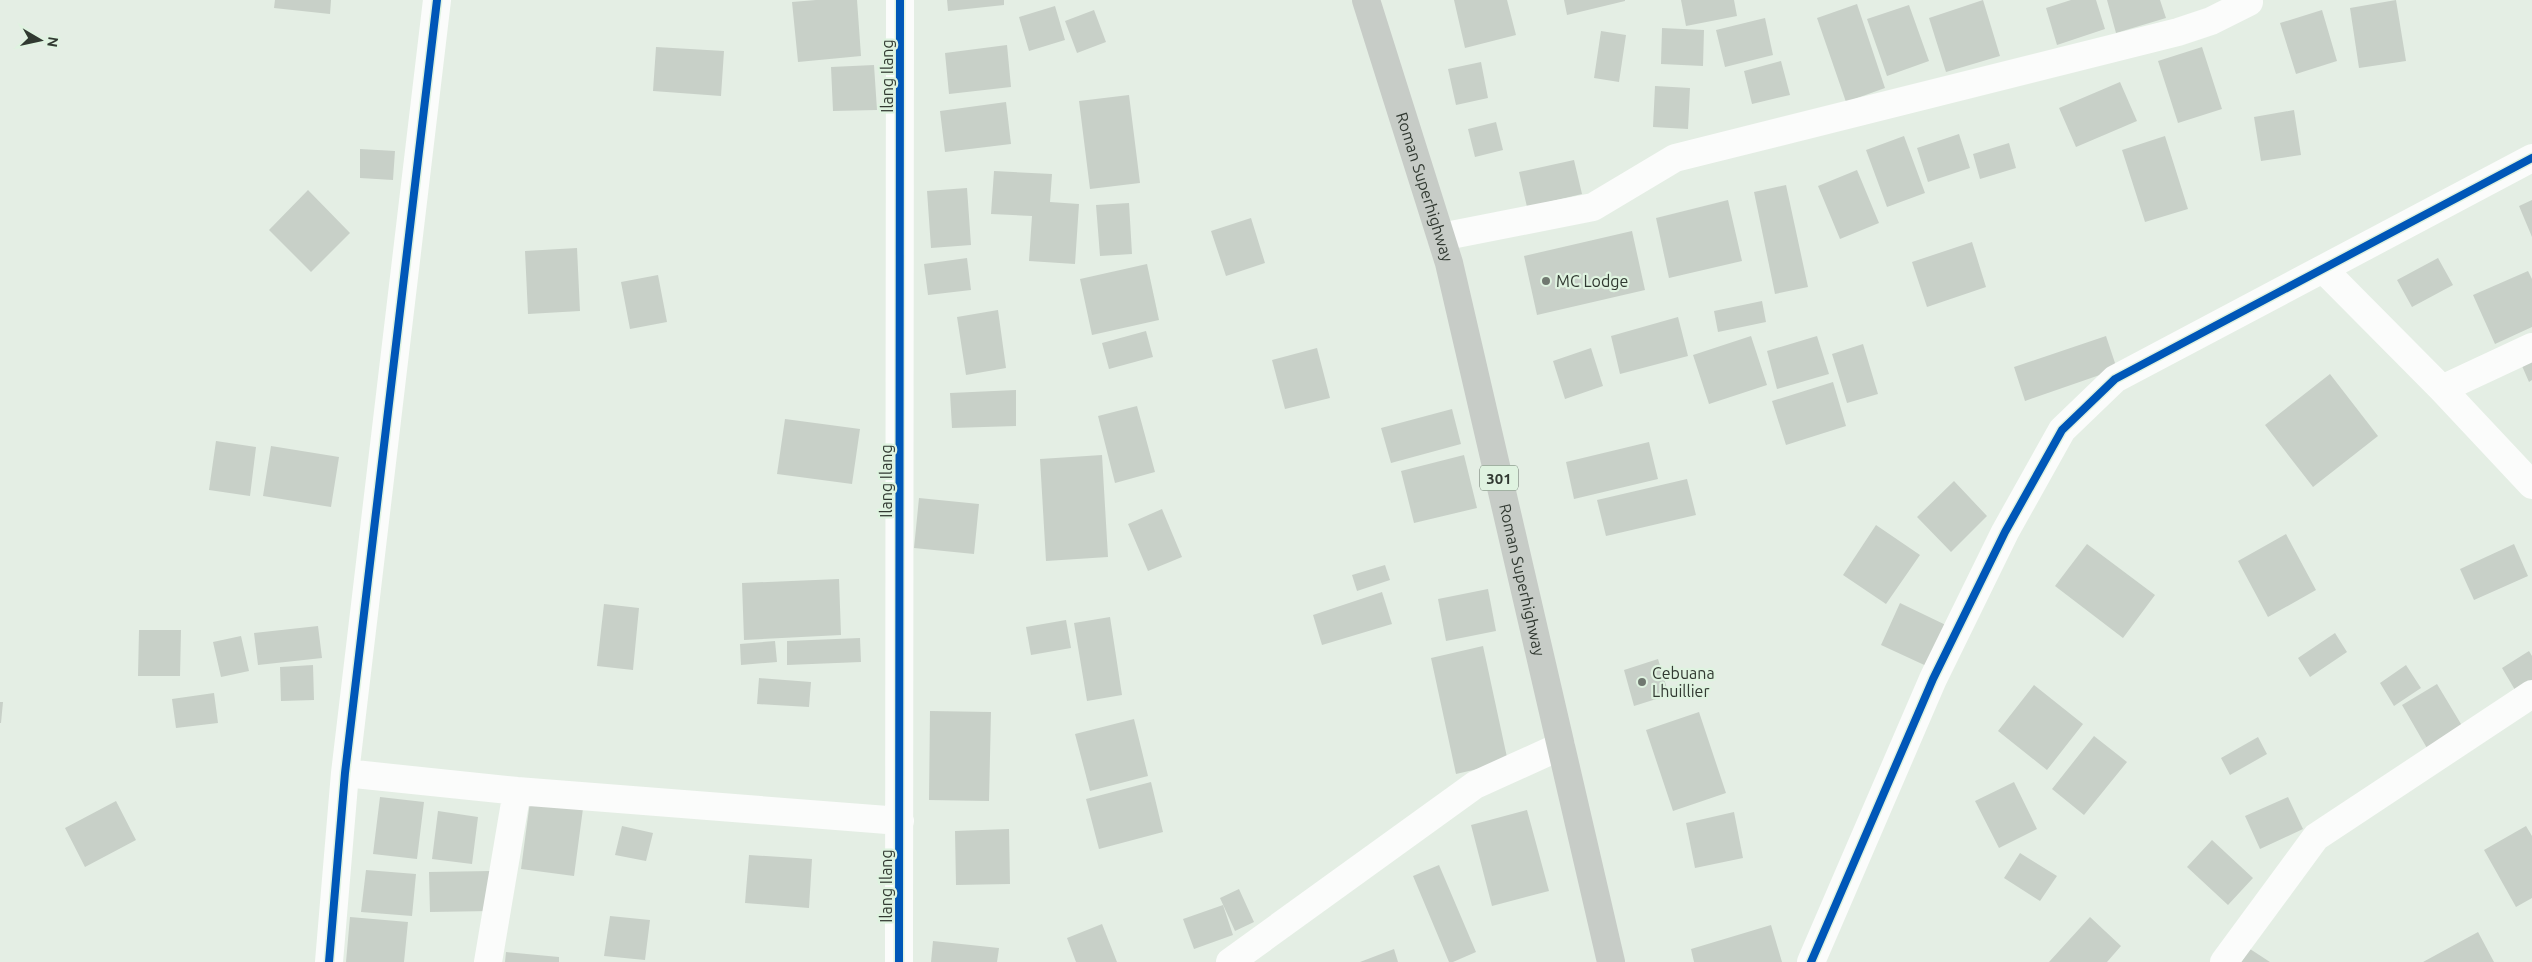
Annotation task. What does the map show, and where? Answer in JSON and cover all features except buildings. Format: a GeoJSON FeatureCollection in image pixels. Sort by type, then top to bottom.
{"type":"FeatureCollection","features":[{"type":"Feature","properties":{"kind":"main road","name":"Roman Superhighway"},"geometry":{"type":"LineString","coordinates":[[1366,0],[1441,237],[1562,746],[1611,962]]}},
{"type":"Feature","properties":{"kind":"street"},"geometry":{"type":"LineString","coordinates":[[329,962],[345,773],[437,0]]}},
{"type":"Feature","properties":{"kind":"street","name":"Ilang Ilang"},"geometry":{"type":"LineString","coordinates":[[899,962],[900,0]]}},
{"type":"Feature","properties":{"kind":"street"},"geometry":{"type":"LineString","coordinates":[[1441,237],[1593,207],[1675,158],[2178,32],[2211,21],[2249,2]]}},
{"type":"Feature","properties":{"kind":"street"},"geometry":{"type":"LineString","coordinates":[[1811,962],[1933,678],[2005,532],[2062,430],[2115,379],[2222,320],[2324,270],[2532,158]]}},
{"type":"Feature","properties":{"kind":"street"},"geometry":{"type":"LineString","coordinates":[[2324,270],[2442,389],[2532,485]]}},
{"type":"Feature","properties":{"kind":"street"},"geometry":{"type":"LineString","coordinates":[[2442,389],[2532,347]]}},
{"type":"Feature","properties":{"kind":"street"},"geometry":{"type":"LineString","coordinates":[[2224,962],[2316,837],[2532,694]]}},
{"type":"Feature","properties":{"kind":"street"},"geometry":{"type":"LineString","coordinates":[[1230,962],[1475,785],[1562,746]]}},
{"type":"Feature","properties":{"kind":"street"},"geometry":{"type":"LineString","coordinates":[[345,773],[517,791],[900,821]]}},
{"type":"Feature","properties":{"kind":"street"},"geometry":{"type":"LineString","coordinates":[[488,962],[517,791]]}},
{"type":"Feature","properties":{"kind":"cycle path"},"geometry":{"type":"LineString","coordinates":[[329,962],[345,773],[437,0]]}},
{"type":"Feature","properties":{"kind":"cycle path"},"geometry":{"type":"LineString","coordinates":[[899,962],[900,0]]}},
{"type":"Feature","properties":{"kind":"cycle path"},"geometry":{"type":"LineString","coordinates":[[1811,962],[1933,679],[2005,532],[2062,430],[2115,379],[2532,158]]}},
{"type":"Feature","properties":{"kind":"place","name":"MC Lodge"},"geometry":{"type":"Point","coordinates":[1546,281]}},
{"type":"Feature","properties":{"kind":"place","name":"Cebuana Lhuillier"},"geometry":{"type":"Point","coordinates":[1642,682]}}]}
